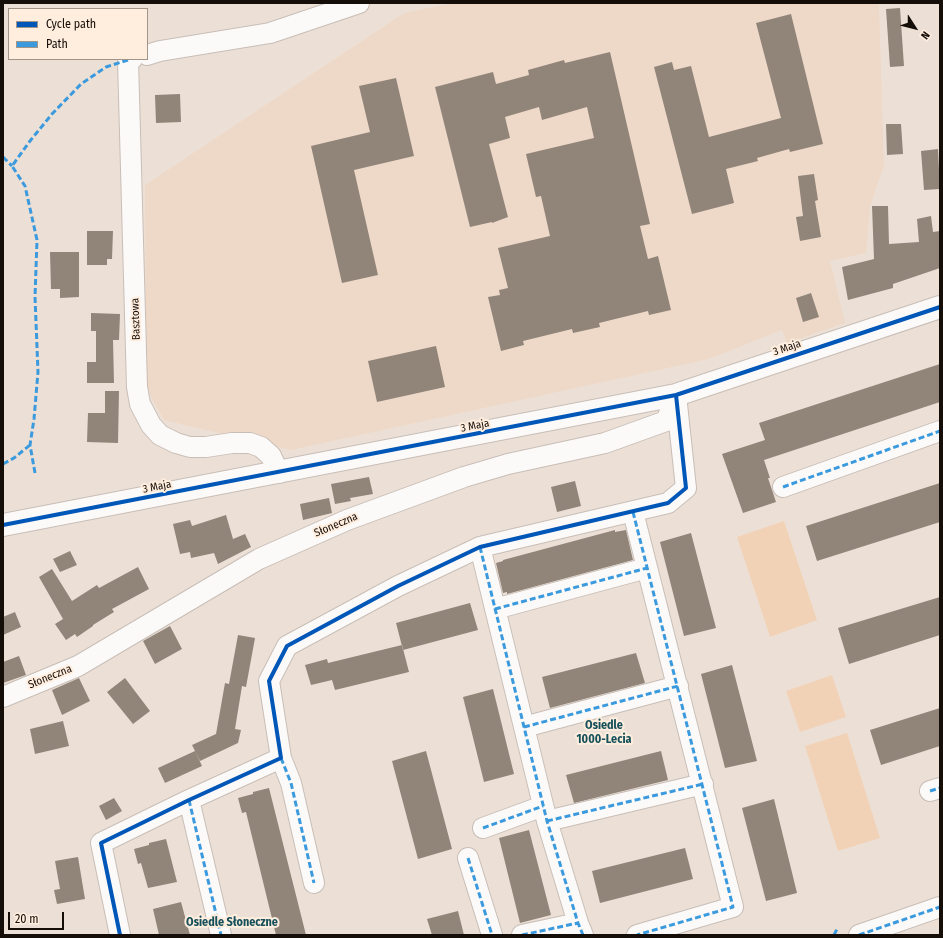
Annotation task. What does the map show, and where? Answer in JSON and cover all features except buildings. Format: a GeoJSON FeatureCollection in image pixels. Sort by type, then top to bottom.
{"type":"FeatureCollection","features":[{"type":"Feature","properties":{"kind":"street"},"geometry":{"type":"LineString","coordinates":[[148,55],[270,33],[359,3]]}},
{"type":"Feature","properties":{"kind":"street","name":"Basztowa"},"geometry":{"type":"LineString","coordinates":[[130,60],[138,388],[140,404],[151,425],[160,435],[176,443],[190,447],[250,443],[261,447],[271,456],[279,473]]}},
{"type":"Feature","properties":{"kind":"street","name":"3 Maja"},"geometry":{"type":"LineString","coordinates":[[3,525],[279,473],[676,395],[940,307]]}},
{"type":"Feature","properties":{"kind":"street"},"geometry":{"type":"LineString","coordinates":[[314,883],[291,783],[281,758],[270,681],[287,646],[398,586],[480,548],[668,503],[686,488],[676,395]]}},
{"type":"Feature","properties":{"kind":"street","name":"Słoneczna"},"geometry":{"type":"LineString","coordinates":[[3,696],[78,666],[259,559],[347,520],[479,473],[508,464],[605,443],[666,421],[676,395]]}},
{"type":"Feature","properties":{"kind":"street"},"geometry":{"type":"LineString","coordinates":[[783,487],[940,431]]}},
{"type":"Feature","properties":{"kind":"street"},"geometry":{"type":"LineString","coordinates":[[633,512],[733,907],[637,935]]}},
{"type":"Feature","properties":{"kind":"street"},"geometry":{"type":"LineString","coordinates":[[480,548],[545,814],[580,929],[522,935]]}},
{"type":"Feature","properties":{"kind":"street"},"geometry":{"type":"LineString","coordinates":[[495,609],[647,568]]}},
{"type":"Feature","properties":{"kind":"street"},"geometry":{"type":"LineString","coordinates":[[524,727],[678,686]]}},
{"type":"Feature","properties":{"kind":"street"},"geometry":{"type":"LineString","coordinates":[[120,935],[101,842],[281,758]]}},
{"type":"Feature","properties":{"kind":"street"},"geometry":{"type":"LineString","coordinates":[[483,828],[545,814],[703,784]]}},
{"type":"Feature","properties":{"kind":"street"},"geometry":{"type":"LineString","coordinates":[[189,800],[221,935]]}},
{"type":"Feature","properties":{"kind":"street"},"geometry":{"type":"LineString","coordinates":[[468,858],[492,935]]}},
{"type":"Feature","properties":{"kind":"street"},"geometry":{"type":"LineString","coordinates":[[859,935],[940,907]]}},
{"type":"Feature","properties":{"kind":"shaded area"},"geometry":{"type":"Polygon","coordinates":[[[453,3],[879,3],[884,166],[870,206],[866,253],[830,261],[845,323],[787,343],[782,330],[709,359],[291,450],[164,420],[146,387],[145,185],[404,13],[453,3]]]}},
{"type":"Feature","properties":{"kind":"shaded area"},"geometry":{"type":"Polygon","coordinates":[[[784,521],[817,620],[770,637],[737,537],[784,521]]]}},
{"type":"Feature","properties":{"kind":"shaded area"},"geometry":{"type":"Polygon","coordinates":[[[832,675],[846,717],[800,732],[786,691],[832,675]]]}},
{"type":"Feature","properties":{"kind":"shaded area"},"geometry":{"type":"Polygon","coordinates":[[[847,733],[880,838],[838,851],[805,746],[847,733]]]}},
{"type":"Feature","properties":{"kind":"marked path"},"geometry":{"type":"LineString","coordinates":[[35,473],[30,445],[38,372],[35,297],[37,240],[25,186],[12,166],[52,114],[81,84],[106,67],[128,60]]}},
{"type":"Feature","properties":{"kind":"marked path"},"geometry":{"type":"LineString","coordinates":[[3,157],[12,166]]}},
{"type":"Feature","properties":{"kind":"marked path"},"geometry":{"type":"LineString","coordinates":[[783,487],[940,431]]}},
{"type":"Feature","properties":{"kind":"marked path"},"geometry":{"type":"LineString","coordinates":[[3,464],[14,458],[30,445]]}},
{"type":"Feature","properties":{"kind":"marked path"},"geometry":{"type":"LineString","coordinates":[[633,512],[733,907],[637,935]]}},
{"type":"Feature","properties":{"kind":"marked path"},"geometry":{"type":"LineString","coordinates":[[480,547],[547,821],[583,935]]}},
{"type":"Feature","properties":{"kind":"marked path"},"geometry":{"type":"LineString","coordinates":[[495,609],[647,568]]}},
{"type":"Feature","properties":{"kind":"marked path"},"geometry":{"type":"LineString","coordinates":[[524,727],[678,686]]}},
{"type":"Feature","properties":{"kind":"marked path"},"geometry":{"type":"LineString","coordinates":[[281,758],[291,783],[314,883]]}},
{"type":"Feature","properties":{"kind":"marked path"},"geometry":{"type":"LineString","coordinates":[[547,821],[703,784]]}},
{"type":"Feature","properties":{"kind":"marked path"},"geometry":{"type":"LineString","coordinates":[[930,791],[940,788]]}},
{"type":"Feature","properties":{"kind":"marked path"},"geometry":{"type":"LineString","coordinates":[[189,800],[221,935]]}},
{"type":"Feature","properties":{"kind":"marked path"},"geometry":{"type":"LineString","coordinates":[[483,828],[543,806]]}},
{"type":"Feature","properties":{"kind":"marked path"},"geometry":{"type":"LineString","coordinates":[[468,858],[492,935]]}},
{"type":"Feature","properties":{"kind":"marked path"},"geometry":{"type":"LineString","coordinates":[[859,935],[940,907]]}},
{"type":"Feature","properties":{"kind":"marked path"},"geometry":{"type":"LineString","coordinates":[[522,935],[578,923]]}},
{"type":"Feature","properties":{"kind":"marked path"},"geometry":{"type":"LineString","coordinates":[[834,935],[837,929]]}},
{"type":"Feature","properties":{"kind":"cycle path"},"geometry":{"type":"LineString","coordinates":[[3,525],[676,395],[940,307]]}},
{"type":"Feature","properties":{"kind":"cycle path"},"geometry":{"type":"LineString","coordinates":[[120,935],[101,843],[189,800],[281,758],[269,681],[287,646],[398,586],[480,547],[668,503],[686,488],[676,395]]}},
{"type":"Feature","properties":{"kind":"district","name":"Osiedle 1000-Lecia"},"geometry":{"type":"Point","coordinates":[604,733]}},
{"type":"Feature","properties":{"kind":"district","name":"Osiedle Słoneczne"},"geometry":{"type":"Point","coordinates":[232,923]}}]}
